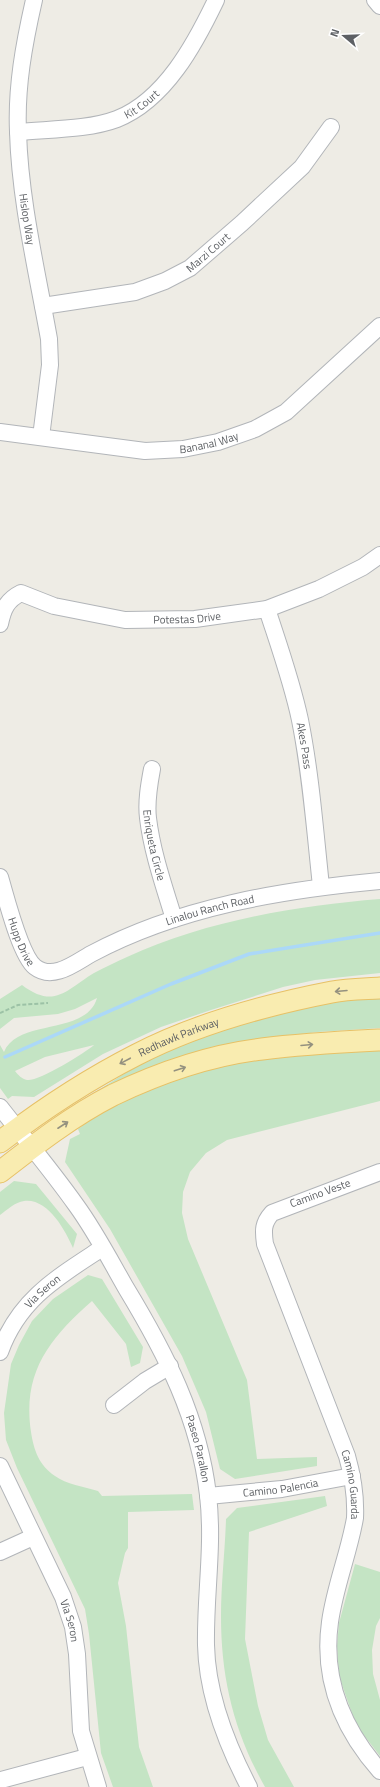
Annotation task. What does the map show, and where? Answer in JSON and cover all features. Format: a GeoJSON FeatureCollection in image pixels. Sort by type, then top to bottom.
{"type":"FeatureCollection","features":[{"type":"Feature","properties":{"kind":"main road","name":"Redhawk Parkway"},"geometry":{"type":"LineString","coordinates":[[0,1142],[72,1091],[104,1072],[137,1054],[184,1034],[248,1012],[317,995],[333,992],[380,988]]}},
{"type":"Feature","properties":{"kind":"main road"},"geometry":{"type":"LineString","coordinates":[[0,1172],[49,1135],[112,1096],[157,1076],[207,1060],[261,1049],[380,1040]]}},
{"type":"Feature","properties":{"kind":"street","name":"Hislop Way"},"geometry":{"type":"LineString","coordinates":[[34,0],[23,45],[18,86],[18,132],[21,181],[49,339],[50,365],[41,438]]}},
{"type":"Feature","properties":{"kind":"street","name":"Kit Court"},"geometry":{"type":"LineString","coordinates":[[18,132],[95,125],[117,119],[144,103],[172,76],[198,37],[216,0]]}},
{"type":"Feature","properties":{"kind":"street"},"geometry":{"type":"LineString","coordinates":[[375,0],[380,6]]}},
{"type":"Feature","properties":{"kind":"street","name":"Marzi Court"},"geometry":{"type":"LineString","coordinates":[[43,306],[135,292],[165,281],[190,268],[242,223],[302,167],[331,128]]}},
{"type":"Feature","properties":{"kind":"street","name":"Bananal Way"},"geometry":{"type":"LineString","coordinates":[[0,432],[146,451],[183,449],[218,442],[254,429],[286,412],[380,326]]}},
{"type":"Feature","properties":{"kind":"street","name":"Potestas Drive"},"geometry":{"type":"LineString","coordinates":[[0,622],[3,610],[11,598],[21,593],[54,606],[125,620],[194,619],[267,609],[319,589],[363,567],[380,555]]}},
{"type":"Feature","properties":{"kind":"street","name":"Akes Pass"},"geometry":{"type":"LineString","coordinates":[[267,609],[287,670],[300,720],[309,774],[321,886]]}},
{"type":"Feature","properties":{"kind":"street","name":"Enriqueta Circle"},"geometry":{"type":"LineString","coordinates":[[152,769],[148,789],[148,817],[152,844],[174,919]]}},
{"type":"Feature","properties":{"kind":"street","name":"Hupp Drive"},"geometry":{"type":"LineString","coordinates":[[0,877],[24,949],[35,967],[49,972]]}},
{"type":"Feature","properties":{"kind":"street","name":"Linalou Ranch Road"},"geometry":{"type":"LineString","coordinates":[[49,972],[69,968],[108,945],[174,919],[242,900],[321,886],[380,881]]}},
{"type":"Feature","properties":{"kind":"street","name":"Paseo Parallon"},"geometry":{"type":"LineString","coordinates":[[0,1107],[77,1206],[137,1306],[170,1366],[188,1408],[202,1458],[208,1496],[210,1547],[206,1646],[211,1683],[219,1719],[231,1754],[249,1787]]}},
{"type":"Feature","properties":{"kind":"street","name":"Camino Veste"},"geometry":{"type":"LineString","coordinates":[[265,1221],[272,1212],[283,1207],[380,1172]]}},
{"type":"Feature","properties":{"kind":"street","name":"Camino Guarda"},"geometry":{"type":"LineString","coordinates":[[265,1221],[263,1232],[265,1244],[347,1456],[352,1476],[355,1504],[354,1518],[330,1622],[328,1653],[330,1678],[338,1706],[352,1735],[364,1753],[380,1771]]}},
{"type":"Feature","properties":{"kind":"street","name":"Via Seron"},"geometry":{"type":"LineString","coordinates":[[0,1352],[18,1316],[35,1295],[59,1276],[102,1248]]}},
{"type":"Feature","properties":{"kind":"street"},"geometry":{"type":"LineString","coordinates":[[114,1404],[145,1381],[170,1366]]}},
{"type":"Feature","properties":{"kind":"street","name":"Via Seron"},"geometry":{"type":"LineString","coordinates":[[0,1466],[63,1597],[73,1627],[77,1654],[81,1731],[87,1757],[98,1787]]}},
{"type":"Feature","properties":{"kind":"street","name":"Camino Palencia"},"geometry":{"type":"LineString","coordinates":[[208,1496],[282,1489],[352,1476]]}},
{"type":"Feature","properties":{"kind":"street"},"geometry":{"type":"LineString","coordinates":[[0,1552],[33,1537]]}},
{"type":"Feature","properties":{"kind":"street"},"geometry":{"type":"LineString","coordinates":[[0,1780],[87,1757]]}},
{"type":"Feature","properties":{"kind":"path"},"geometry":{"type":"LineString","coordinates":[[0,1013],[18,1005],[48,1002]]}},
{"type":"Feature","properties":{"kind":"green space"},"geometry":{"type":"Polygon","coordinates":[[[380,899],[380,973],[315,980],[283,987],[161,1027],[103,1054],[34,1097],[12,1096],[8,1099],[0,1088],[0,1045],[4,1052],[12,1041],[23,1035],[80,1018],[90,1010],[97,998],[75,1009],[58,1014],[14,1018],[0,1029],[0,999],[22,985],[43,996],[60,994],[110,965],[157,944],[187,934],[251,917],[348,902],[380,899]],[[94,1045],[45,1057],[15,1071],[23,1079],[33,1079],[51,1072],[94,1045]]]}},
{"type":"Feature","properties":{"kind":"green space"},"geometry":{"type":"Polygon","coordinates":[[[380,995],[380,1028],[318,1032],[264,1039],[50,1123],[50,1121],[138,1065],[196,1037],[306,1005],[380,995]]]}},
{"type":"Feature","properties":{"kind":"green space"},"geometry":{"type":"Polygon","coordinates":[[[380,1051],[380,1101],[227,1140],[206,1153],[190,1172],[183,1192],[182,1213],[188,1239],[247,1380],[257,1459],[317,1457],[317,1466],[235,1479],[220,1469],[206,1412],[182,1356],[110,1229],[65,1162],[70,1139],[80,1134],[78,1129],[100,1114],[124,1101],[148,1089],[200,1071],[279,1053],[380,1051]]]}},
{"type":"Feature","properties":{"kind":"green space"},"geometry":{"type":"Polygon","coordinates":[[[14,1181],[36,1184],[77,1234],[73,1248],[60,1224],[48,1210],[33,1201],[17,1203],[0,1215],[0,1192],[14,1181]]]}},
{"type":"Feature","properties":{"kind":"green space"},"geometry":{"type":"Polygon","coordinates":[[[88,1275],[102,1279],[143,1347],[140,1363],[131,1367],[126,1344],[92,1301],[63,1329],[42,1358],[35,1374],[31,1391],[29,1411],[31,1432],[38,1457],[49,1472],[64,1481],[98,1491],[102,1496],[192,1494],[194,1510],[128,1512],[128,1548],[125,1553],[118,1583],[126,1626],[139,1747],[153,1787],[113,1787],[101,1753],[89,1634],[85,1609],[17,1468],[6,1440],[4,1413],[11,1364],[19,1345],[32,1321],[53,1299],[88,1275]]]}},
{"type":"Feature","properties":{"kind":"green space"},"geometry":{"type":"Polygon","coordinates":[[[325,1496],[327,1506],[249,1532],[245,1639],[258,1706],[268,1740],[294,1787],[265,1787],[254,1766],[237,1725],[227,1683],[221,1616],[226,1519],[237,1508],[325,1496]]]}},
{"type":"Feature","properties":{"kind":"green space"},"geometry":{"type":"Polygon","coordinates":[[[355,1564],[380,1572],[380,1618],[376,1626],[372,1650],[373,1674],[380,1700],[380,1756],[356,1725],[339,1676],[337,1646],[339,1623],[355,1564]]]}},
{"type":"Feature","properties":{"kind":"waterway"},"geometry":{"type":"LineString","coordinates":[[5,1057],[171,984],[249,954],[380,933]]}}]}
